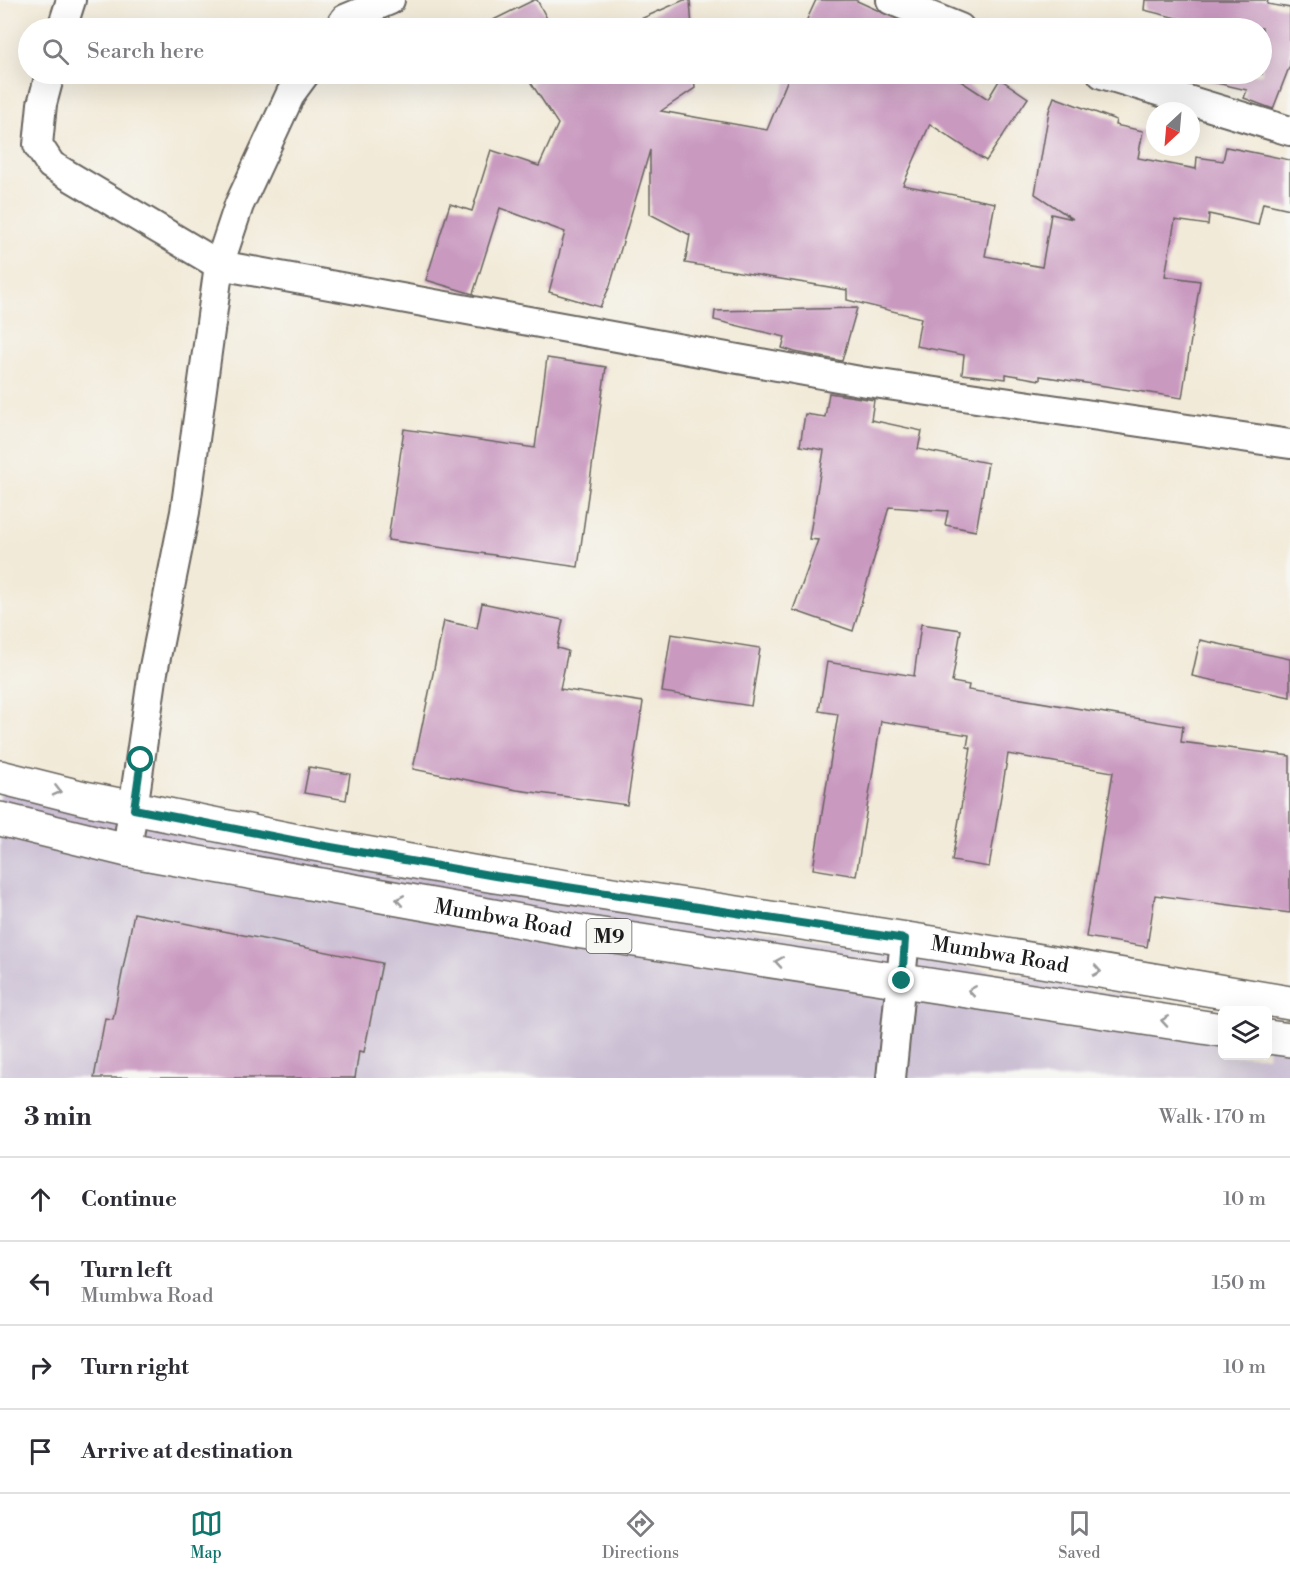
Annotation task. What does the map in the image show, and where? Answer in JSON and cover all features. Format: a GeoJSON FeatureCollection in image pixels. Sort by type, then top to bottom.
{"type":"FeatureCollection","features":[{"type":"Feature","properties":{"kind":"main road","name":"Mumbwa Road"},"geometry":{"type":"LineString","coordinates":[[0,777],[134,809],[495,876],[905,939],[1290,1003]]}},
{"type":"Feature","properties":{"kind":"main road","name":"Mumbwa Road"},"geometry":{"type":"LineString","coordinates":[[0,819],[127,850],[576,931],[1218,1029]]}},
{"type":"Feature","properties":{"kind":"main road"},"geometry":{"type":"LineString","coordinates":[[1272,1038],[1290,1040]]}},
{"type":"Feature","properties":{"kind":"street"},"geometry":{"type":"LineString","coordinates":[[65,18],[71,0]]}},
{"type":"Feature","properties":{"kind":"street"},"geometry":{"type":"LineString","coordinates":[[347,18],[390,0]]}},
{"type":"Feature","properties":{"kind":"street"},"geometry":{"type":"LineString","coordinates":[[891,0],[935,18]]}},
{"type":"Feature","properties":{"kind":"street"},"geometry":{"type":"LineString","coordinates":[[47,84],[42,104],[38,145],[51,165],[219,265],[860,381],[1290,444]]}},
{"type":"Feature","properties":{"kind":"street"},"geometry":{"type":"LineString","coordinates":[[127,850],[153,672],[184,512],[219,265],[239,205],[291,93],[298,84]]}},
{"type":"Feature","properties":{"kind":"street"},"geometry":{"type":"LineString","coordinates":[[1135,84],[1290,131]]}},
{"type":"Feature","properties":{"kind":"street"},"geometry":{"type":"LineString","coordinates":[[891,1078],[905,939]]}},
{"type":"Feature","properties":{"kind":"shaded area"},"geometry":{"type":"Polygon","coordinates":[[[0,765],[163,821],[1218,1012],[1218,1060],[1272,1060],[1272,1022],[1290,1025],[1290,1078],[0,1078],[0,765]]]}},
{"type":"Feature","properties":{"kind":"building"},"geometry":{"type":"Polygon","coordinates":[[[537,0],[547,18],[497,18],[537,0]]]}},
{"type":"Feature","properties":{"kind":"building"},"geometry":{"type":"Polygon","coordinates":[[[684,0],[690,0],[691,18],[643,18],[684,0]]]}},
{"type":"Feature","properties":{"kind":"building"},"geometry":{"type":"Polygon","coordinates":[[[816,0],[855,0],[895,18],[808,18],[816,0]]]}},
{"type":"Feature","properties":{"kind":"building"},"geometry":{"type":"Polygon","coordinates":[[[1145,0],[1268,0],[1267,4],[1290,8],[1290,65],[1273,109],[1244,98],[1247,90],[1221,84],[1272,84],[1272,18],[1177,18],[1144,10],[1145,0]]]}},
{"type":"Feature","properties":{"kind":"building"},"geometry":{"type":"Polygon","coordinates":[[[532,84],[695,84],[695,88],[661,111],[767,130],[786,84],[965,84],[988,99],[997,84],[1007,84],[1028,98],[986,161],[930,124],[903,185],[995,203],[985,256],[1042,267],[1051,214],[1073,219],[1035,194],[1049,111],[1054,97],[1116,120],[1115,125],[1143,131],[1138,158],[1196,169],[1197,157],[1223,161],[1226,147],[1290,160],[1290,209],[1263,203],[1258,225],[1209,214],[1208,225],[1175,220],[1165,276],[1200,281],[1182,398],[1040,376],[1040,380],[1006,374],[1006,379],[962,374],[964,355],[916,346],[921,318],[847,300],[847,290],[685,263],[690,235],[650,214],[650,150],[610,286],[600,307],[549,292],[565,232],[500,208],[473,294],[426,280],[450,204],[472,211],[491,150],[539,166],[558,124],[532,84]]]}},
{"type":"Feature","properties":{"kind":"building"},"geometry":{"type":"Polygon","coordinates":[[[857,308],[842,361],[782,348],[785,337],[714,320],[715,311],[857,308]]]}},
{"type":"Feature","properties":{"kind":"building"},"geometry":{"type":"Polygon","coordinates":[[[547,358],[606,367],[578,567],[388,540],[404,429],[535,448],[547,358]]]}},
{"type":"Feature","properties":{"kind":"building"},"geometry":{"type":"Polygon","coordinates":[[[829,393],[874,400],[871,420],[922,431],[918,449],[988,463],[976,531],[945,525],[948,511],[889,507],[853,631],[793,610],[818,540],[809,539],[824,450],[800,446],[805,414],[825,417],[829,393]]]}},
{"type":"Feature","properties":{"kind":"building"},"geometry":{"type":"Polygon","coordinates":[[[482,603],[563,620],[557,648],[568,651],[560,689],[643,702],[627,805],[517,790],[413,769],[444,621],[477,628],[482,603]]]}},
{"type":"Feature","properties":{"kind":"building"},"geometry":{"type":"Polygon","coordinates":[[[921,624],[961,630],[952,682],[969,685],[968,690],[1183,726],[1181,742],[1290,756],[1290,913],[1155,895],[1147,947],[1086,937],[1113,772],[1008,754],[989,867],[952,861],[971,748],[967,747],[969,735],[881,721],[856,876],[813,869],[838,714],[819,711],[827,662],[914,676],[921,624]]]}},
{"type":"Feature","properties":{"kind":"building"},"geometry":{"type":"Polygon","coordinates":[[[671,634],[760,648],[751,706],[662,692],[671,634]]]}},
{"type":"Feature","properties":{"kind":"building"},"geometry":{"type":"Polygon","coordinates":[[[1200,640],[1290,659],[1290,697],[1192,676],[1200,640]]]}},
{"type":"Feature","properties":{"kind":"building"},"geometry":{"type":"Polygon","coordinates":[[[309,767],[350,774],[346,800],[304,793],[309,767]]]}},
{"type":"Feature","properties":{"kind":"building"},"geometry":{"type":"Polygon","coordinates":[[[134,913],[382,963],[364,1052],[359,1051],[355,1078],[94,1078],[105,1018],[113,1019],[134,913]]]}},
{"type":"Feature","properties":{"kind":"route"},"geometry":{"type":"LineString","coordinates":[[141,760],[134,809],[495,876],[905,939],[902,981]]}}]}
